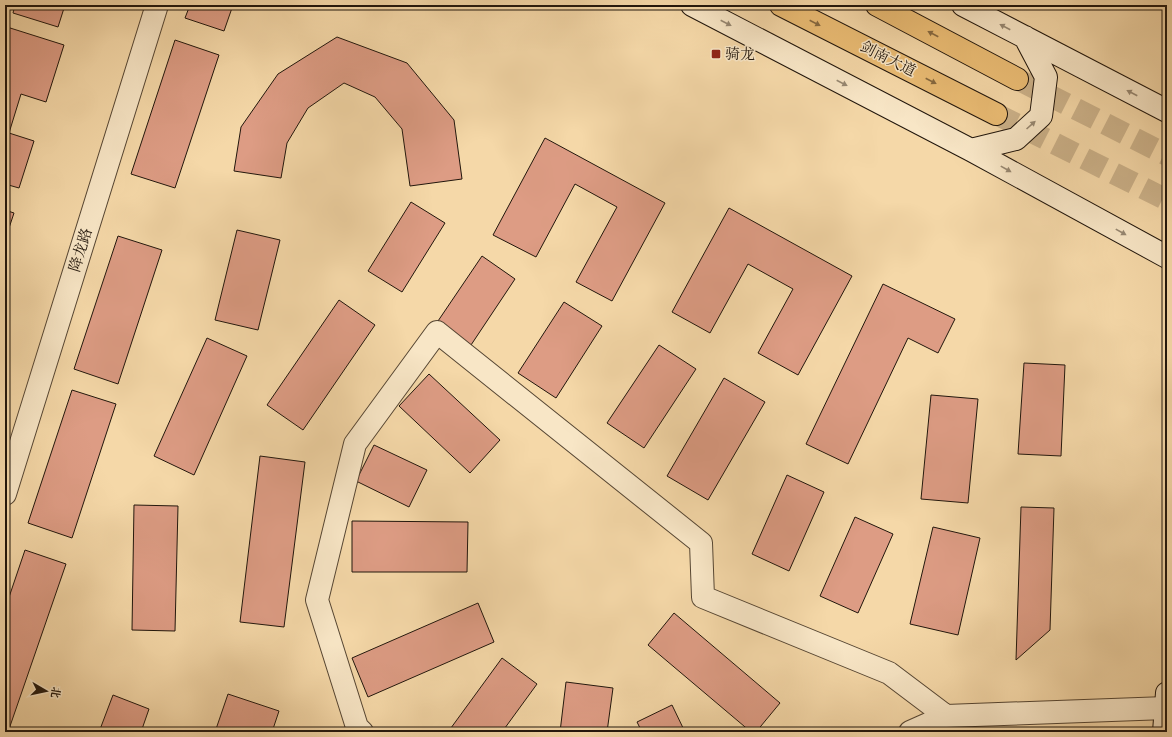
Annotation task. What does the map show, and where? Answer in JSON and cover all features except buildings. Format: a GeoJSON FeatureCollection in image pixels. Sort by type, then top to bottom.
{"type":"FeatureCollection","features":[{"type":"Feature","properties":{"kind":"highway","name":"剑南大道"},"geometry":{"type":"LineString","coordinates":[[781,5],[996,114]]}},
{"type":"Feature","properties":{"kind":"highway"},"geometry":{"type":"LineString","coordinates":[[878,5],[1017,79]]}},
{"type":"Feature","properties":{"kind":"street","name":"降龙路"},"geometry":{"type":"LineString","coordinates":[[5,494],[157,5]]}},
{"type":"Feature","properties":{"kind":"street"},"geometry":{"type":"LineString","coordinates":[[692,5],[971,150],[1167,257]]}},
{"type":"Feature","properties":{"kind":"street"},"geometry":{"type":"LineString","coordinates":[[963,5],[1167,111]]}},
{"type":"Feature","properties":{"kind":"street"},"geometry":{"type":"LineString","coordinates":[[971,150],[1016,139],[1041,116],[1046,77],[1025,37]]}},
{"type":"Feature","properties":{"kind":"street"},"geometry":{"type":"LineString","coordinates":[[362,732],[357,727],[317,600],[355,444],[437,332],[701,543],[703,597],[889,673],[946,716]]}},
{"type":"Feature","properties":{"kind":"street"},"geometry":{"type":"LineString","coordinates":[[910,732],[946,716],[1167,700],[1164,732]]}},
{"type":"Feature","properties":{"kind":"tunnel"},"geometry":{"type":"LineString","coordinates":[[1017,79],[1167,155]]}},
{"type":"Feature","properties":{"kind":"tunnel"},"geometry":{"type":"LineString","coordinates":[[996,114],[1167,200]]}},
{"type":"Feature","properties":{"kind":"place","name":"骑龙"},"geometry":{"type":"Point","coordinates":[716,54]}}]}
